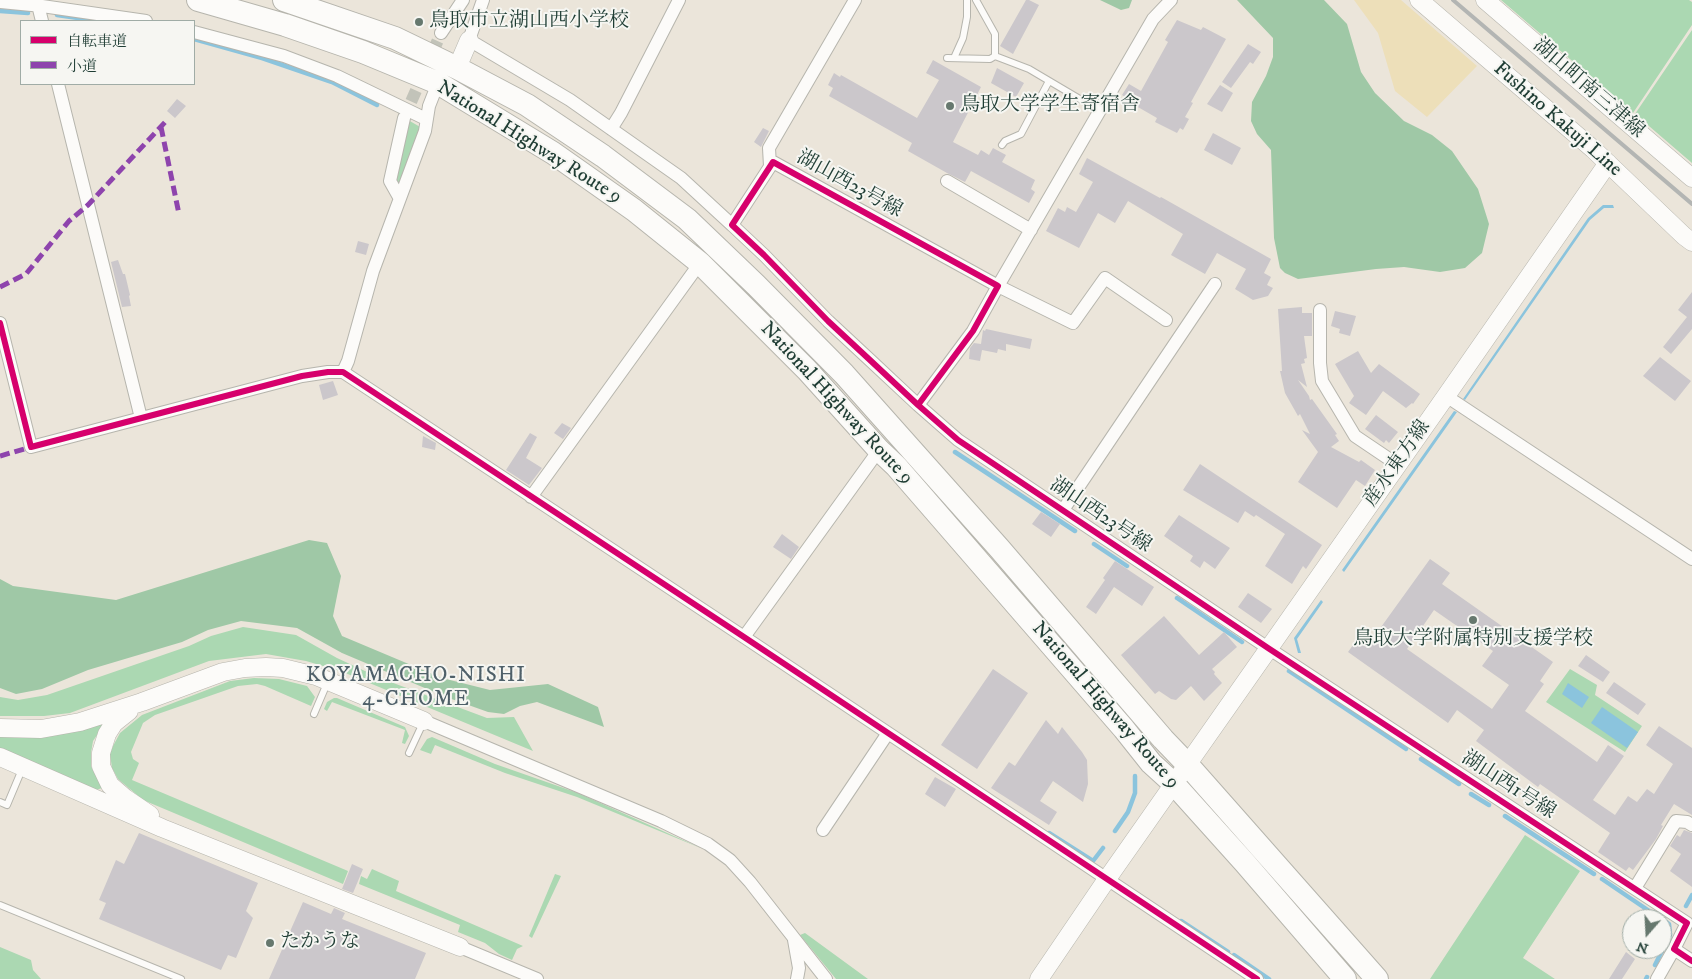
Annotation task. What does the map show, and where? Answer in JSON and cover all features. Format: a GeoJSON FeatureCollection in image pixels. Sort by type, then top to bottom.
{"type":"FeatureCollection","features":[{"type":"Feature","properties":{"kind":"highway","name":"National Highway Route 9"},"geometry":{"type":"LineString","coordinates":[[198,0],[285,25],[363,52],[438,83],[553,153],[634,210],[700,263],[807,370],[879,450],[896,466],[1124,729],[1151,763],[1174,784],[1346,979]]}},
{"type":"Feature","properties":{"kind":"highway","name":"National Highway Route 9"},"geometry":{"type":"LineString","coordinates":[[284,0],[395,38],[457,68],[526,105],[603,156],[687,219],[756,284],[844,374],[999,548],[1163,739],[1377,979]]}},
{"type":"Feature","properties":{"kind":"street"},"geometry":{"type":"LineString","coordinates":[[441,33],[463,0]]}},
{"type":"Feature","properties":{"kind":"street"},"geometry":{"type":"LineString","coordinates":[[457,68],[483,0]]}},
{"type":"Feature","properties":{"kind":"street"},"geometry":{"type":"LineString","coordinates":[[611,129],[679,0]]}},
{"type":"Feature","properties":{"kind":"street"},"geometry":{"type":"LineString","coordinates":[[770,166],[769,148],[855,0]]}},
{"type":"Feature","properties":{"kind":"street"},"geometry":{"type":"LineString","coordinates":[[918,405],[972,331],[1153,19],[1171,0]]}},
{"type":"Feature","properties":{"kind":"street","name":"Fushino Kakuji Line"},"geometry":{"type":"LineString","coordinates":[[1419,0],[1608,163],[1692,242]]}},
{"type":"Feature","properties":{"kind":"street","name":"湖山町南三津線"},"geometry":{"type":"LineString","coordinates":[[1485,0],[1692,178]]}},
{"type":"Feature","properties":{"kind":"street"},"geometry":{"type":"LineString","coordinates":[[0,2],[38,5],[139,20]]}},
{"type":"Feature","properties":{"kind":"street"},"geometry":{"type":"LineString","coordinates":[[38,5],[42,20]]}},
{"type":"Feature","properties":{"kind":"street"},"geometry":{"type":"LineString","coordinates":[[195,32],[284,56],[337,76],[426,119]]}},
{"type":"Feature","properties":{"kind":"street"},"geometry":{"type":"LineString","coordinates":[[469,40],[570,100],[681,178],[732,224]]}},
{"type":"Feature","properties":{"kind":"street"},"geometry":{"type":"LineString","coordinates":[[343,372],[348,361],[373,271],[425,131],[429,106],[438,83]]}},
{"type":"Feature","properties":{"kind":"street"},"geometry":{"type":"LineString","coordinates":[[58,85],[141,418]]}},
{"type":"Feature","properties":{"kind":"street"},"geometry":{"type":"LineString","coordinates":[[399,197],[390,181],[392,162],[404,118]]}},
{"type":"Feature","properties":{"kind":"street","name":"湖山西23号線"},"geometry":{"type":"LineString","coordinates":[[998,286],[773,162],[732,224],[828,320],[958,440],[1268,648]]}},
{"type":"Feature","properties":{"kind":"street","name":"産水東方線"},"geometry":{"type":"LineString","coordinates":[[1039,979],[1187,764],[1608,163]]}},
{"type":"Feature","properties":{"kind":"street"},"geometry":{"type":"LineString","coordinates":[[947,181],[1031,230]]}},
{"type":"Feature","properties":{"kind":"street"},"geometry":{"type":"LineString","coordinates":[[531,497],[700,263]]}},
{"type":"Feature","properties":{"kind":"street"},"geometry":{"type":"LineString","coordinates":[[998,286],[1072,323],[1104,278],[1166,320]]}},
{"type":"Feature","properties":{"kind":"street"},"geometry":{"type":"LineString","coordinates":[[1063,510],[1215,284]]}},
{"type":"Feature","properties":{"kind":"street"},"geometry":{"type":"LineString","coordinates":[[1320,310],[1322,381],[1356,436],[1398,465]]}},
{"type":"Feature","properties":{"kind":"street"},"geometry":{"type":"LineString","coordinates":[[0,324],[31,447],[302,376],[343,372],[1257,979]]}},
{"type":"Feature","properties":{"kind":"street"},"geometry":{"type":"LineString","coordinates":[[1446,396],[1692,559]]}},
{"type":"Feature","properties":{"kind":"street"},"geometry":{"type":"LineString","coordinates":[[744,637],[879,450]]}},
{"type":"Feature","properties":{"kind":"street","name":"湖山西1号線"},"geometry":{"type":"LineString","coordinates":[[1268,648],[1635,888],[1690,918],[1657,979]]}},
{"type":"Feature","properties":{"kind":"street"},"geometry":{"type":"LineString","coordinates":[[0,728],[28,729],[66,726],[142,702],[213,675],[246,668],[266,666],[283,668],[328,680],[661,821],[708,844],[730,860],[750,882],[826,979]]}},
{"type":"Feature","properties":{"kind":"street"},"geometry":{"type":"LineString","coordinates":[[142,702],[119,718],[110,728],[104,739],[101,753],[102,772],[110,785],[125,798],[193,841]]}},
{"type":"Feature","properties":{"kind":"street"},"geometry":{"type":"LineString","coordinates":[[823,830],[888,733]]}},
{"type":"Feature","properties":{"kind":"street"},"geometry":{"type":"LineString","coordinates":[[0,757],[193,841],[537,979]]}},
{"type":"Feature","properties":{"kind":"street"},"geometry":{"type":"LineString","coordinates":[[1635,888],[1676,821],[1688,822],[1692,825]]}},
{"type":"Feature","properties":{"kind":"street"},"geometry":{"type":"LineString","coordinates":[[794,937],[799,968],[797,979]]}},
{"type":"Feature","properties":{"kind":"street"},"geometry":{"type":"LineString","coordinates":[[1674,949],[1692,960]]}},
{"type":"Feature","properties":{"kind":"lane"},"geometry":{"type":"LineString","coordinates":[[967,0],[967,17],[963,38],[951,58],[990,59],[996,56],[1029,69],[1100,111]]}},
{"type":"Feature","properties":{"kind":"lane"},"geometry":{"type":"LineString","coordinates":[[976,0],[995,34],[996,56]]}},
{"type":"Feature","properties":{"kind":"lane"},"geometry":{"type":"LineString","coordinates":[[1002,145],[1005,141],[1022,134],[1049,81]]}},
{"type":"Feature","properties":{"kind":"lane"},"geometry":{"type":"LineString","coordinates":[[314,714],[328,680]]}},
{"type":"Feature","properties":{"kind":"lane"},"geometry":{"type":"LineString","coordinates":[[409,753],[424,721]]}},
{"type":"Feature","properties":{"kind":"lane"},"geometry":{"type":"LineString","coordinates":[[0,802],[8,805],[23,767]]}},
{"type":"Feature","properties":{"kind":"lane"},"geometry":{"type":"LineString","coordinates":[[0,905],[181,979]]}},
{"type":"Feature","properties":{"kind":"green space"},"geometry":{"type":"Polygon","coordinates":[[[1100,0],[1132,0],[1129,8],[1121,10],[1100,0]]]}},
{"type":"Feature","properties":{"kind":"green space"},"geometry":{"type":"Polygon","coordinates":[[[1237,0],[1324,0],[1347,24],[1361,72],[1375,93],[1404,121],[1432,135],[1452,151],[1478,189],[1489,224],[1482,253],[1465,268],[1440,272],[1404,267],[1298,279],[1285,273],[1280,268],[1274,238],[1271,150],[1257,134],[1251,121],[1252,102],[1266,76],[1273,57],[1273,38],[1237,0]]]}},
{"type":"Feature","properties":{"kind":"green space"},"geometry":{"type":"Polygon","coordinates":[[[1501,0],[1689,0],[1692,2],[1692,25],[1633,113],[1501,0]]]}},
{"type":"Feature","properties":{"kind":"green space"},"geometry":{"type":"Polygon","coordinates":[[[1692,30],[1692,163],[1635,114],[1692,30]]]}},
{"type":"Feature","properties":{"kind":"green space"},"geometry":{"type":"Polygon","coordinates":[[[408,120],[422,128],[399,187],[394,173],[408,120]]]}},
{"type":"Feature","properties":{"kind":"green space"},"geometry":{"type":"Polygon","coordinates":[[[309,540],[327,543],[341,576],[333,616],[342,636],[442,678],[490,690],[548,684],[598,707],[604,727],[537,702],[520,706],[504,714],[488,712],[446,697],[342,653],[297,628],[241,621],[208,630],[182,642],[88,670],[42,689],[16,694],[0,688],[0,579],[13,586],[116,600],[309,540]]]}},
{"type":"Feature","properties":{"kind":"green space"},"geometry":{"type":"Polygon","coordinates":[[[243,627],[296,635],[337,658],[380,678],[487,718],[514,717],[533,751],[343,672],[306,661],[266,654],[209,661],[70,713],[44,716],[0,716],[0,697],[18,700],[47,695],[189,646],[211,636],[243,627]]]}},
{"type":"Feature","properties":{"kind":"green space"},"geometry":{"type":"Polygon","coordinates":[[[1570,669],[1597,685],[1595,695],[1642,726],[1625,752],[1546,702],[1570,669]]]}},
{"type":"Feature","properties":{"kind":"green space"},"geometry":{"type":"Polygon","coordinates":[[[254,678],[279,679],[307,686],[315,697],[311,706],[265,686],[257,684],[238,686],[155,715],[143,723],[131,752],[133,759],[139,763],[132,780],[348,871],[343,884],[143,800],[118,779],[112,768],[110,754],[120,733],[142,715],[230,681],[254,678]]]}},
{"type":"Feature","properties":{"kind":"green space"},"geometry":{"type":"Polygon","coordinates":[[[334,698],[405,727],[409,736],[405,744],[402,743],[405,730],[332,702],[327,711],[324,709],[327,702],[334,698]]]}},
{"type":"Feature","properties":{"kind":"green space"},"geometry":{"type":"Polygon","coordinates":[[[102,722],[104,725],[93,741],[91,753],[91,766],[102,788],[96,790],[0,749],[0,734],[102,722]]]}},
{"type":"Feature","properties":{"kind":"green space"},"geometry":{"type":"Polygon","coordinates":[[[432,737],[495,764],[578,793],[703,849],[577,797],[505,773],[435,745],[431,754],[420,750],[427,739],[432,737]]]}},
{"type":"Feature","properties":{"kind":"green space"},"geometry":{"type":"Polygon","coordinates":[[[1525,835],[1580,871],[1523,958],[1555,979],[1430,979],[1525,835]]]}},
{"type":"Feature","properties":{"kind":"green space"},"geometry":{"type":"Polygon","coordinates":[[[372,869],[399,881],[396,891],[523,946],[517,949],[512,960],[499,954],[485,943],[458,932],[460,925],[359,884],[361,876],[367,879],[372,869]]]}},
{"type":"Feature","properties":{"kind":"green space"},"geometry":{"type":"Polygon","coordinates":[[[555,874],[561,876],[532,938],[529,936],[555,874]]]}},
{"type":"Feature","properties":{"kind":"green space"},"geometry":{"type":"Polygon","coordinates":[[[805,933],[868,979],[836,979],[800,935],[805,933]]]}},
{"type":"Feature","properties":{"kind":"green space"},"geometry":{"type":"Polygon","coordinates":[[[0,947],[31,960],[33,970],[41,979],[0,979],[0,947]]]}},
{"type":"Feature","properties":{"kind":"sand"},"geometry":{"type":"Polygon","coordinates":[[[1354,0],[1401,0],[1477,66],[1427,117],[1395,91],[1378,33],[1354,0]]]}},
{"type":"Feature","properties":{"kind":"water"},"geometry":{"type":"Polygon","coordinates":[[[1603,205],[1613,205],[1614,208],[1604,208],[1590,220],[1465,400],[1463,399],[1588,218],[1603,205]]]}},
{"type":"Feature","properties":{"kind":"water"},"geometry":{"type":"Polygon","coordinates":[[[1454,411],[1457,412],[1344,572],[1342,570],[1454,411]]]}},
{"type":"Feature","properties":{"kind":"water"},"geometry":{"type":"Polygon","coordinates":[[[1321,600],[1323,602],[1297,639],[1301,653],[1298,653],[1294,638],[1321,600]]]}},
{"type":"Feature","properties":{"kind":"water"},"geometry":{"type":"Polygon","coordinates":[[[1568,683],[1589,697],[1582,708],[1562,694],[1568,683]]]}},
{"type":"Feature","properties":{"kind":"water"},"geometry":{"type":"Polygon","coordinates":[[[1602,707],[1638,732],[1627,748],[1591,723],[1602,707]]]}},
{"type":"Feature","properties":{"kind":"building"},"geometry":{"type":"Polygon","coordinates":[[[1026,0],[1039,5],[1013,54],[1000,46],[1026,0]]]}},
{"type":"Feature","properties":{"kind":"building"},"geometry":{"type":"Polygon","coordinates":[[[1177,20],[1201,30],[1203,27],[1226,39],[1191,102],[1193,103],[1185,117],[1189,119],[1183,130],[1180,128],[1177,133],[1155,122],[1157,118],[1124,99],[1125,97],[1122,95],[1129,84],[1141,91],[1168,42],[1165,40],[1177,20]]]}},
{"type":"Feature","properties":{"kind":"building"},"geometry":{"type":"Polygon","coordinates":[[[1248,44],[1261,52],[1253,64],[1250,62],[1231,88],[1222,82],[1248,44]]]}},
{"type":"Feature","properties":{"kind":"building"},"geometry":{"type":"Polygon","coordinates":[[[933,60],[981,87],[953,142],[978,155],[981,150],[989,155],[993,148],[1006,155],[1002,162],[1035,180],[1031,189],[1035,192],[1029,203],[971,171],[965,182],[947,173],[908,151],[912,143],[829,96],[833,88],[828,85],[834,73],[840,77],[841,75],[917,118],[939,80],[926,73],[933,60]]]}},
{"type":"Feature","properties":{"kind":"building"},"geometry":{"type":"Polygon","coordinates":[[[997,68],[1024,83],[1016,97],[991,83],[997,68]]]}},
{"type":"Feature","properties":{"kind":"building"},"geometry":{"type":"Polygon","coordinates":[[[1220,85],[1233,93],[1222,112],[1207,104],[1220,85]]]}},
{"type":"Feature","properties":{"kind":"building"},"geometry":{"type":"Polygon","coordinates":[[[177,99],[186,106],[175,118],[167,111],[177,99]]]}},
{"type":"Feature","properties":{"kind":"building"},"geometry":{"type":"Polygon","coordinates":[[[763,128],[769,131],[761,147],[754,142],[763,128]]]}},
{"type":"Feature","properties":{"kind":"building"},"geometry":{"type":"Polygon","coordinates":[[[1213,133],[1241,148],[1232,165],[1204,150],[1213,133]]]}},
{"type":"Feature","properties":{"kind":"building"},"geometry":{"type":"Polygon","coordinates":[[[1087,158],[1271,259],[1264,273],[1271,277],[1267,285],[1273,288],[1268,296],[1253,300],[1235,289],[1246,269],[1217,253],[1205,274],[1171,255],[1183,234],[1128,201],[1115,223],[1098,213],[1079,248],[1046,231],[1058,208],[1065,212],[1067,207],[1076,212],[1093,182],[1079,174],[1087,158]]]}},
{"type":"Feature","properties":{"kind":"building"},"geometry":{"type":"Polygon","coordinates":[[[358,241],[369,244],[366,255],[355,252],[358,241]]]}},
{"type":"Feature","properties":{"kind":"building"},"geometry":{"type":"Polygon","coordinates":[[[118,260],[123,274],[125,274],[131,306],[122,307],[111,262],[118,260]]]}},
{"type":"Feature","properties":{"kind":"building"},"geometry":{"type":"Polygon","coordinates":[[[1692,292],[1692,329],[1671,354],[1663,347],[1687,317],[1678,310],[1692,292]]]}},
{"type":"Feature","properties":{"kind":"building"},"geometry":{"type":"Polygon","coordinates":[[[1302,307],[1302,313],[1312,313],[1312,336],[1304,336],[1307,358],[1304,359],[1305,363],[1301,364],[1307,387],[1298,380],[1310,400],[1312,399],[1337,434],[1335,435],[1339,441],[1331,447],[1359,462],[1361,460],[1375,470],[1365,486],[1356,480],[1337,508],[1298,482],[1318,452],[1302,430],[1310,434],[1300,414],[1298,416],[1285,393],[1280,371],[1282,371],[1278,309],[1302,307]]]}},
{"type":"Feature","properties":{"kind":"building"},"geometry":{"type":"Polygon","coordinates":[[[1335,311],[1356,316],[1350,336],[1339,333],[1340,329],[1331,326],[1335,311]]]}},
{"type":"Feature","properties":{"kind":"building"},"geometry":{"type":"Polygon","coordinates":[[[986,329],[1032,339],[1030,349],[1006,344],[1006,351],[998,349],[997,353],[982,350],[980,361],[969,359],[970,348],[974,343],[981,344],[983,330],[985,331],[986,329]]]}},
{"type":"Feature","properties":{"kind":"building"},"geometry":{"type":"Polygon","coordinates":[[[1358,351],[1371,373],[1379,364],[1420,394],[1413,404],[1406,408],[1383,391],[1366,415],[1349,403],[1354,396],[1335,364],[1358,351]]]}},
{"type":"Feature","properties":{"kind":"building"},"geometry":{"type":"Polygon","coordinates":[[[1660,357],[1691,381],[1675,401],[1643,376],[1660,357]]]}},
{"type":"Feature","properties":{"kind":"building"},"geometry":{"type":"Polygon","coordinates":[[[333,381],[338,395],[323,400],[319,385],[333,381]]]}},
{"type":"Feature","properties":{"kind":"building"},"geometry":{"type":"Polygon","coordinates":[[[1376,415],[1398,432],[1389,443],[1386,440],[1384,443],[1365,429],[1376,415]]]}},
{"type":"Feature","properties":{"kind":"building"},"geometry":{"type":"Polygon","coordinates":[[[562,423],[571,428],[563,439],[554,433],[562,423]]]}},
{"type":"Feature","properties":{"kind":"building"},"geometry":{"type":"Polygon","coordinates":[[[530,433],[537,437],[526,458],[542,468],[529,485],[506,470],[530,433]]]}},
{"type":"Feature","properties":{"kind":"building"},"geometry":{"type":"Polygon","coordinates":[[[423,436],[436,443],[435,450],[422,447],[423,436]]]}},
{"type":"Feature","properties":{"kind":"building"},"geometry":{"type":"Polygon","coordinates":[[[1200,464],[1322,545],[1306,569],[1303,566],[1292,584],[1265,566],[1285,534],[1256,515],[1254,517],[1245,511],[1238,523],[1183,490],[1200,464]]]}},
{"type":"Feature","properties":{"kind":"building"},"geometry":{"type":"Polygon","coordinates":[[[1041,512],[1060,524],[1051,537],[1032,524],[1041,512]]]}},
{"type":"Feature","properties":{"kind":"building"},"geometry":{"type":"Polygon","coordinates":[[[1179,515],[1230,548],[1215,569],[1204,561],[1200,568],[1190,561],[1193,556],[1164,536],[1179,515]]]}},
{"type":"Feature","properties":{"kind":"building"},"geometry":{"type":"Polygon","coordinates":[[[782,534],[799,547],[791,559],[773,547],[782,534]]]}},
{"type":"Feature","properties":{"kind":"building"},"geometry":{"type":"Polygon","coordinates":[[[1430,559],[1450,573],[1442,584],[1553,662],[1540,681],[1544,684],[1525,711],[1597,762],[1608,745],[1624,756],[1593,800],[1615,815],[1628,796],[1637,802],[1647,789],[1654,794],[1673,764],[1646,745],[1659,726],[1692,748],[1692,815],[1674,804],[1661,825],[1663,826],[1656,839],[1633,870],[1629,867],[1626,871],[1598,852],[1610,833],[1540,784],[1538,787],[1476,741],[1484,730],[1457,710],[1448,723],[1348,652],[1361,634],[1371,641],[1430,559]],[[1434,610],[1407,649],[1492,709],[1509,685],[1482,666],[1493,651],[1434,610]]]}},
{"type":"Feature","properties":{"kind":"building"},"geometry":{"type":"Polygon","coordinates":[[[1115,561],[1154,587],[1142,606],[1114,587],[1096,614],[1086,607],[1105,580],[1103,578],[1115,561]]]}},
{"type":"Feature","properties":{"kind":"building"},"geometry":{"type":"Polygon","coordinates":[[[1248,593],[1272,609],[1261,623],[1238,607],[1248,593]]]}},
{"type":"Feature","properties":{"kind":"building"},"geometry":{"type":"Polygon","coordinates":[[[1164,616],[1199,655],[1224,632],[1237,647],[1212,669],[1222,683],[1204,701],[1191,686],[1176,700],[1159,691],[1155,694],[1121,655],[1164,616]]]}},
{"type":"Feature","properties":{"kind":"building"},"geometry":{"type":"Polygon","coordinates":[[[1586,655],[1610,672],[1603,682],[1578,666],[1586,655]]]}},
{"type":"Feature","properties":{"kind":"building"},"geometry":{"type":"Polygon","coordinates":[[[993,669],[1028,693],[977,769],[941,745],[993,669]]]}},
{"type":"Feature","properties":{"kind":"building"},"geometry":{"type":"Polygon","coordinates":[[[1614,682],[1646,704],[1638,715],[1606,693],[1614,682]]]}},
{"type":"Feature","properties":{"kind":"building"},"geometry":{"type":"Polygon","coordinates":[[[1046,720],[1058,734],[1062,727],[1082,752],[1087,760],[1088,784],[1083,802],[1053,781],[1040,801],[1057,812],[1049,825],[991,788],[1009,762],[1015,766],[1046,720]]]}},
{"type":"Feature","properties":{"kind":"building"},"geometry":{"type":"Polygon","coordinates":[[[935,777],[956,789],[945,807],[925,794],[935,777]]]}},
{"type":"Feature","properties":{"kind":"building"},"geometry":{"type":"Polygon","coordinates":[[[1684,830],[1692,833],[1692,887],[1670,871],[1681,854],[1670,846],[1677,835],[1680,837],[1684,830]]]}},
{"type":"Feature","properties":{"kind":"building"},"geometry":{"type":"Polygon","coordinates":[[[139,833],[258,883],[246,911],[253,918],[236,958],[228,955],[221,970],[99,919],[106,903],[99,900],[116,860],[124,864],[139,833]]]}},
{"type":"Feature","properties":{"kind":"building"},"geometry":{"type":"Polygon","coordinates":[[[352,864],[363,869],[353,893],[342,889],[352,864]]]}},
{"type":"Feature","properties":{"kind":"building"},"geometry":{"type":"Polygon","coordinates":[[[303,902],[331,914],[334,908],[345,913],[342,919],[426,953],[415,979],[269,979],[303,902]]]}},
{"type":"Feature","properties":{"kind":"building"},"geometry":{"type":"Polygon","coordinates":[[[1622,958],[1635,959],[1622,979],[1609,979],[1622,958]]]}},
{"type":"Feature","properties":{"kind":"waterway"},"geometry":{"type":"LineString","coordinates":[[0,11],[28,13]]}},
{"type":"Feature","properties":{"kind":"waterway"},"geometry":{"type":"LineString","coordinates":[[57,15],[92,20]]}},
{"type":"Feature","properties":{"kind":"waterway"},"geometry":{"type":"LineString","coordinates":[[195,39],[262,58],[332,82],[377,105]]}},
{"type":"Feature","properties":{"kind":"waterway"},"geometry":{"type":"LineString","coordinates":[[955,452],[1075,531]]}},
{"type":"Feature","properties":{"kind":"waterway"},"geometry":{"type":"LineString","coordinates":[[1094,544],[1127,566]]}},
{"type":"Feature","properties":{"kind":"waterway"},"geometry":{"type":"LineString","coordinates":[[1177,598],[1242,642]]}},
{"type":"Feature","properties":{"kind":"waterway"},"geometry":{"type":"LineString","coordinates":[[1289,671],[1406,749]]}},
{"type":"Feature","properties":{"kind":"waterway"},"geometry":{"type":"LineString","coordinates":[[1421,759],[1459,784]]}},
{"type":"Feature","properties":{"kind":"waterway"},"geometry":{"type":"LineString","coordinates":[[1115,831],[1128,812],[1135,793],[1135,776]]}},
{"type":"Feature","properties":{"kind":"waterway"},"geometry":{"type":"LineString","coordinates":[[1471,794],[1489,805]]}},
{"type":"Feature","properties":{"kind":"waterway"},"geometry":{"type":"LineString","coordinates":[[1505,816],[1594,874]]}},
{"type":"Feature","properties":{"kind":"waterway"},"geometry":{"type":"LineString","coordinates":[[1049,833],[1093,861],[1103,848]]}},
{"type":"Feature","properties":{"kind":"waterway"},"geometry":{"type":"LineString","coordinates":[[1602,879],[1646,909]]}},
{"type":"Feature","properties":{"kind":"waterway"},"geometry":{"type":"LineString","coordinates":[[1686,906],[1692,895]]}},
{"type":"Feature","properties":{"kind":"waterway"},"geometry":{"type":"LineString","coordinates":[[1181,921],[1228,952]]}},
{"type":"Feature","properties":{"kind":"waterway"},"geometry":{"type":"LineString","coordinates":[[1234,955],[1269,979]]}},
{"type":"Feature","properties":{"kind":"waterway"},"geometry":{"type":"LineString","coordinates":[[1655,965],[1658,959]]}},
{"type":"Feature","properties":{"kind":"tunnel"},"geometry":{"type":"LineString","coordinates":[[404,118],[441,33]]}},
{"type":"Feature","properties":{"kind":"railway"},"geometry":{"type":"LineString","coordinates":[[1453,0],[1692,204]]}},
{"type":"Feature","properties":{"kind":"marked path"},"geometry":{"type":"LineString","coordinates":[[0,287],[26,274],[69,221],[88,205],[168,119]]}},
{"type":"Feature","properties":{"kind":"marked path"},"geometry":{"type":"LineString","coordinates":[[161,127],[179,214]]}},
{"type":"Feature","properties":{"kind":"marked path"},"geometry":{"type":"LineString","coordinates":[[0,456],[31,447]]}},
{"type":"Feature","properties":{"kind":"cycle path"},"geometry":{"type":"LineString","coordinates":[[918,405],[973,331],[998,286],[773,162],[732,225],[828,321],[918,405],[958,440],[1268,648],[1687,923],[1674,949],[1692,961]]}},
{"type":"Feature","properties":{"kind":"cycle path"},"geometry":{"type":"LineString","coordinates":[[0,323],[31,447],[302,376],[343,372],[1257,979]]}},
{"type":"Feature","properties":{"kind":"place","name":"鳥取市立湖山西小学校"},"geometry":{"type":"Point","coordinates":[419,22]}},
{"type":"Feature","properties":{"kind":"place","name":"鳥取大学学生寄宿舎"},"geometry":{"type":"Point","coordinates":[950,106]}},
{"type":"Feature","properties":{"kind":"place","name":"鳥取大学附属特別支援学校"},"geometry":{"type":"Point","coordinates":[1473,620]}},
{"type":"Feature","properties":{"kind":"place","name":"たかうな"},"geometry":{"type":"Point","coordinates":[270,943]}},
{"type":"Feature","properties":{"kind":"district","name":"KOYAMACHO-NISHI 4-CHOME"},"geometry":{"type":"Point","coordinates":[416,689]}}]}
